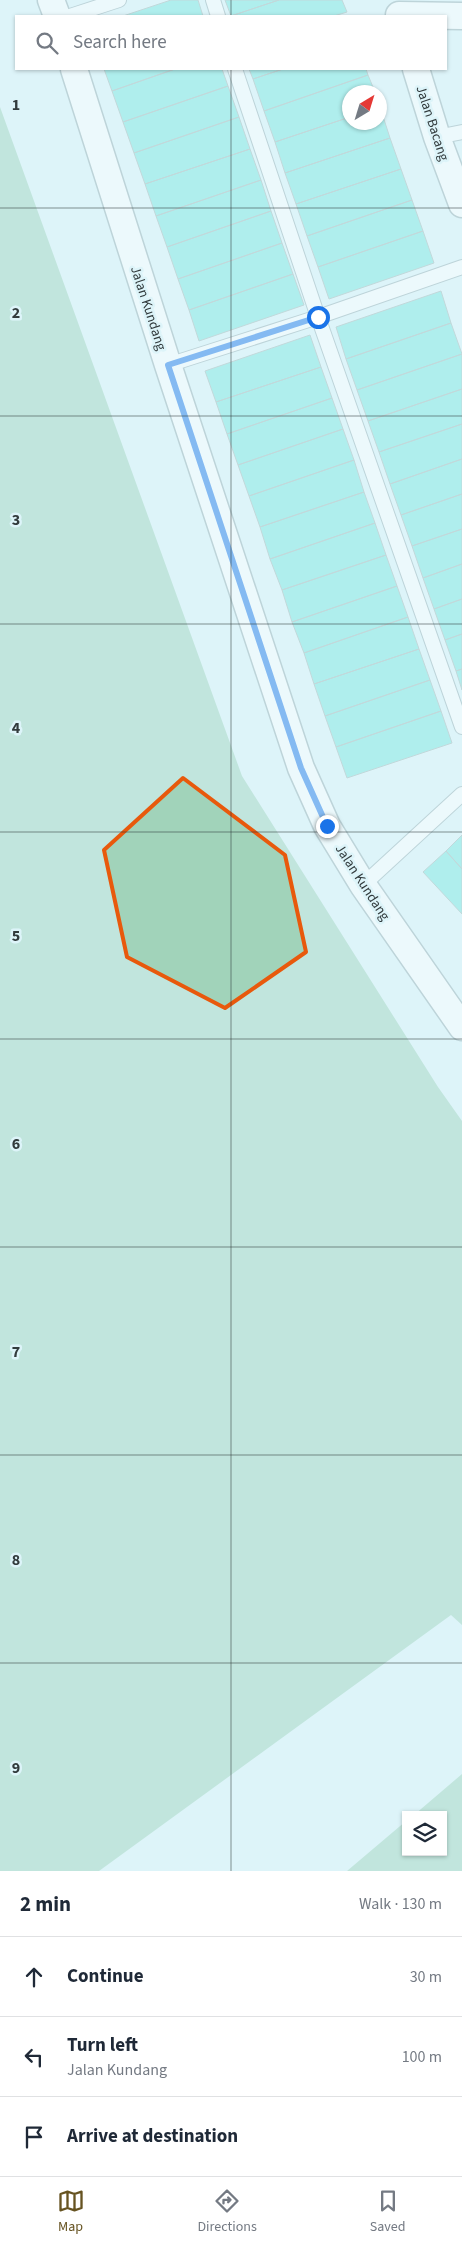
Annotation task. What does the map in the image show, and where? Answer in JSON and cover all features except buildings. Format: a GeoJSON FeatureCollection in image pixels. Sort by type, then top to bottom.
{"type":"FeatureCollection","features":[{"type":"Feature","properties":{"kind":"street"},"geometry":{"type":"LineString","coordinates":[[51,0],[57,15]]}},
{"type":"Feature","properties":{"kind":"street"},"geometry":{"type":"LineString","coordinates":[[397,10],[462,16]]}},
{"type":"Feature","properties":{"kind":"street","name":"Jalan Kundang"},"geometry":{"type":"LineString","coordinates":[[74,70],[168,365],[301,768],[327,826],[363,885],[461,1023]]}},
{"type":"Feature","properties":{"kind":"street","name":"Jalan Bacang"},"geometry":{"type":"LineString","coordinates":[[417,70],[450,134],[462,204]]}},
{"type":"Feature","properties":{"kind":"lane"},"geometry":{"type":"LineString","coordinates":[[73,15],[118,0]]}},
{"type":"Feature","properties":{"kind":"lane"},"geometry":{"type":"LineString","coordinates":[[212,0],[218,15]]}},
{"type":"Feature","properties":{"kind":"lane"},"geometry":{"type":"LineString","coordinates":[[235,70],[318,317],[462,727]]}},
{"type":"Feature","properties":{"kind":"lane"},"geometry":{"type":"LineString","coordinates":[[168,365],[318,317],[462,267]]}},
{"type":"Feature","properties":{"kind":"lane"},"geometry":{"type":"LineString","coordinates":[[363,885],[462,794]]}},
{"type":"Feature","properties":{"kind":"highlighted area"},"geometry":{"type":"Polygon","coordinates":[[[183,778],[285,855],[306,952],[225,1008],[127,957],[104,850],[183,778]]]}},
{"type":"Feature","properties":{"kind":"green space"},"geometry":{"type":"Polygon","coordinates":[[[0,107],[242,776],[438,1087],[462,1121],[462,1625],[451,1615],[99,1871],[0,1871],[0,107]]]}},
{"type":"Feature","properties":{"kind":"green space"},"geometry":{"type":"Polygon","coordinates":[[[462,1774],[462,1871],[347,1871],[402,1824],[402,1856],[447,1856],[447,1811],[419,1811],[462,1774]]]}},
{"type":"Feature","properties":{"kind":"route"},"geometry":{"type":"LineString","coordinates":[[318,317],[168,365],[301,768],[327,826]]}}]}
